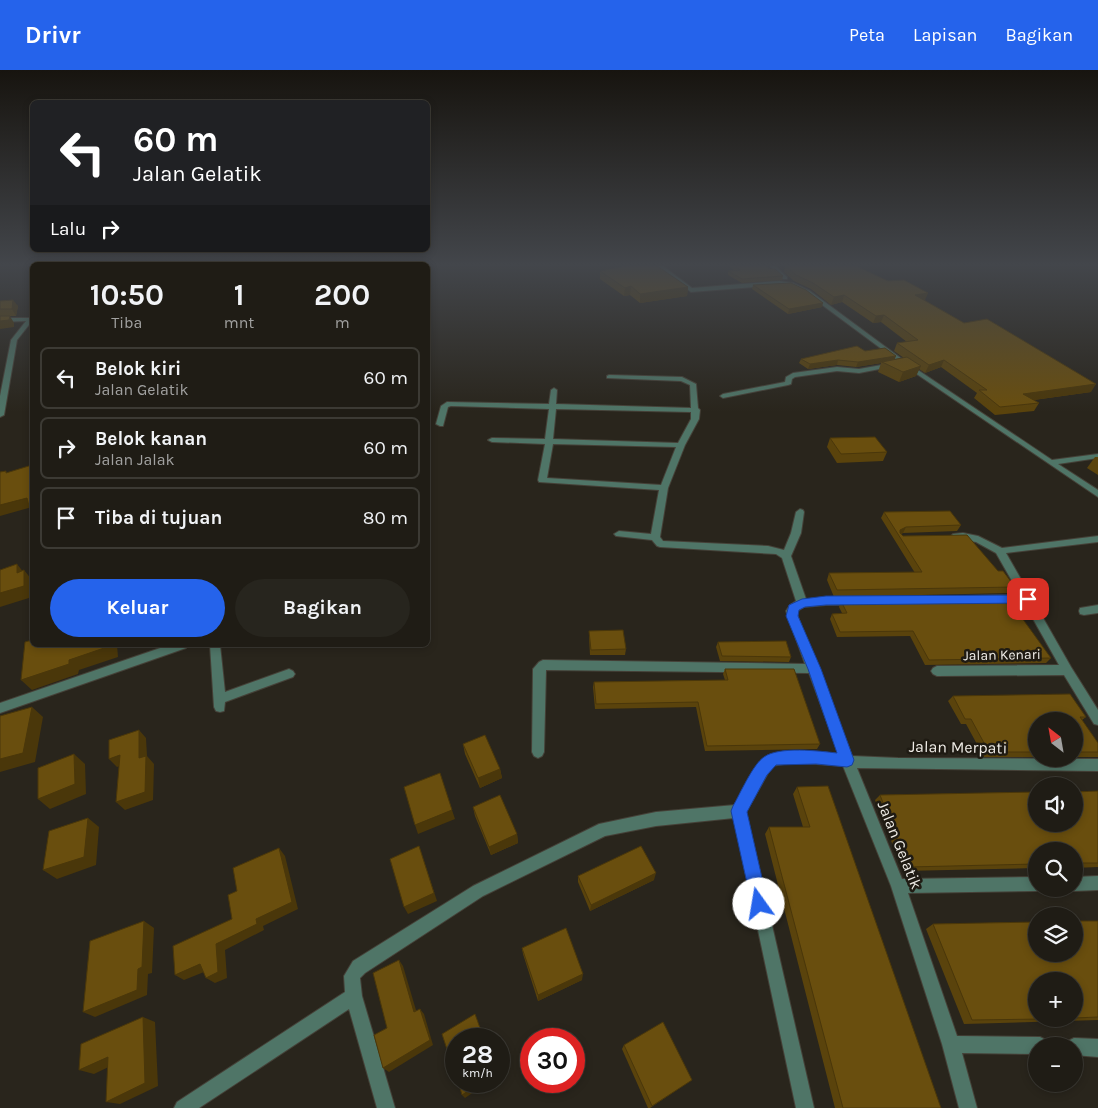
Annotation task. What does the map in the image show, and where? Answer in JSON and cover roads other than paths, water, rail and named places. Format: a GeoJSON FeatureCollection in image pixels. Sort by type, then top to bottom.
{"type":"FeatureCollection","features":[{"type":"Feature","properties":{"kind":"street"},"geometry":{"type":"LineString","coordinates":[[838,314],[904,363],[1098,494]]}},
{"type":"Feature","properties":{"kind":"street"},"geometry":{"type":"LineString","coordinates":[[0,320],[30,319]]}},
{"type":"Feature","properties":{"kind":"street"},"geometry":{"type":"LineString","coordinates":[[0,414],[14,340],[30,321]]}},
{"type":"Feature","properties":{"kind":"street"},"geometry":{"type":"LineString","coordinates":[[723,396],[790,383],[788,378],[793,375],[837,369],[859,371],[904,363]]}},
{"type":"Feature","properties":{"kind":"street"},"geometry":{"type":"LineString","coordinates":[[609,377],[686,380],[692,384],[696,410],[695,420],[681,445],[664,488],[655,537]]}},
{"type":"Feature","properties":{"kind":"street"},"geometry":{"type":"LineString","coordinates":[[554,390],[549,442],[542,480],[664,488]]}},
{"type":"Feature","properties":{"kind":"street"},"geometry":{"type":"LineString","coordinates":[[440,424],[445,406],[450,404],[696,410]]}},
{"type":"Feature","properties":{"kind":"street"},"geometry":{"type":"LineString","coordinates":[[492,440],[681,445]]}},
{"type":"Feature","properties":{"kind":"street"},"geometry":{"type":"LineString","coordinates":[[1052,462],[1098,456]]}},
{"type":"Feature","properties":{"kind":"street"},"geometry":{"type":"LineString","coordinates":[[786,556],[796,533],[800,512]]}},
{"type":"Feature","properties":{"kind":"street"},"geometry":{"type":"LineString","coordinates":[[619,534],[655,537],[663,545],[779,551],[786,556],[802,603],[826,600],[1028,599]]}},
{"type":"Feature","properties":{"kind":"street"},"geometry":{"type":"LineString","coordinates":[[949,537],[976,537],[1000,551],[1067,670],[1098,720]]}},
{"type":"Feature","properties":{"kind":"street"},"geometry":{"type":"LineString","coordinates":[[1000,551],[1098,539]]}},
{"type":"Feature","properties":{"kind":"street","name":"Jalan Gelatik"},"geometry":{"type":"LineString","coordinates":[[802,603],[793,608],[792,616],[898,886],[951,1044],[968,1108]]}},
{"type":"Feature","properties":{"kind":"street"},"geometry":{"type":"LineString","coordinates":[[1084,611],[1098,609]]}},
{"type":"Feature","properties":{"kind":"street"},"geometry":{"type":"LineString","coordinates":[[0,708],[176,647]]}},
{"type":"Feature","properties":{"kind":"street"},"geometry":{"type":"LineString","coordinates":[[215,647],[220,703],[289,674]]}},
{"type":"Feature","properties":{"kind":"street"},"geometry":{"type":"LineString","coordinates":[[538,752],[539,669],[543,665],[814,669]]}},
{"type":"Feature","properties":{"kind":"street","name":"Jalan Kenari"},"geometry":{"type":"LineString","coordinates":[[936,671],[1067,670]]}},
{"type":"Feature","properties":{"kind":"street","name":"Jalan Merpati"},"geometry":{"type":"LineString","coordinates":[[739,811],[762,770],[768,762],[775,759],[816,757],[867,763],[1098,765]]}},
{"type":"Feature","properties":{"kind":"street"},"geometry":{"type":"LineString","coordinates":[[386,1108],[354,996],[352,976],[359,966],[478,891],[604,829],[628,824],[739,811],[805,1108]]}},
{"type":"Feature","properties":{"kind":"street"},"geometry":{"type":"LineString","coordinates":[[1083,884],[1098,883]]}},
{"type":"Feature","properties":{"kind":"street"},"geometry":{"type":"LineString","coordinates":[[898,886],[1028,884]]}},
{"type":"Feature","properties":{"kind":"street"},"geometry":{"type":"LineString","coordinates":[[183,1108],[354,996]]}},
{"type":"Feature","properties":{"kind":"street"},"geometry":{"type":"LineString","coordinates":[[951,1044],[1028,1046]]}},
{"type":"Feature","properties":{"kind":"street"},"geometry":{"type":"LineString","coordinates":[[1083,1047],[1098,1048]]}}]}
